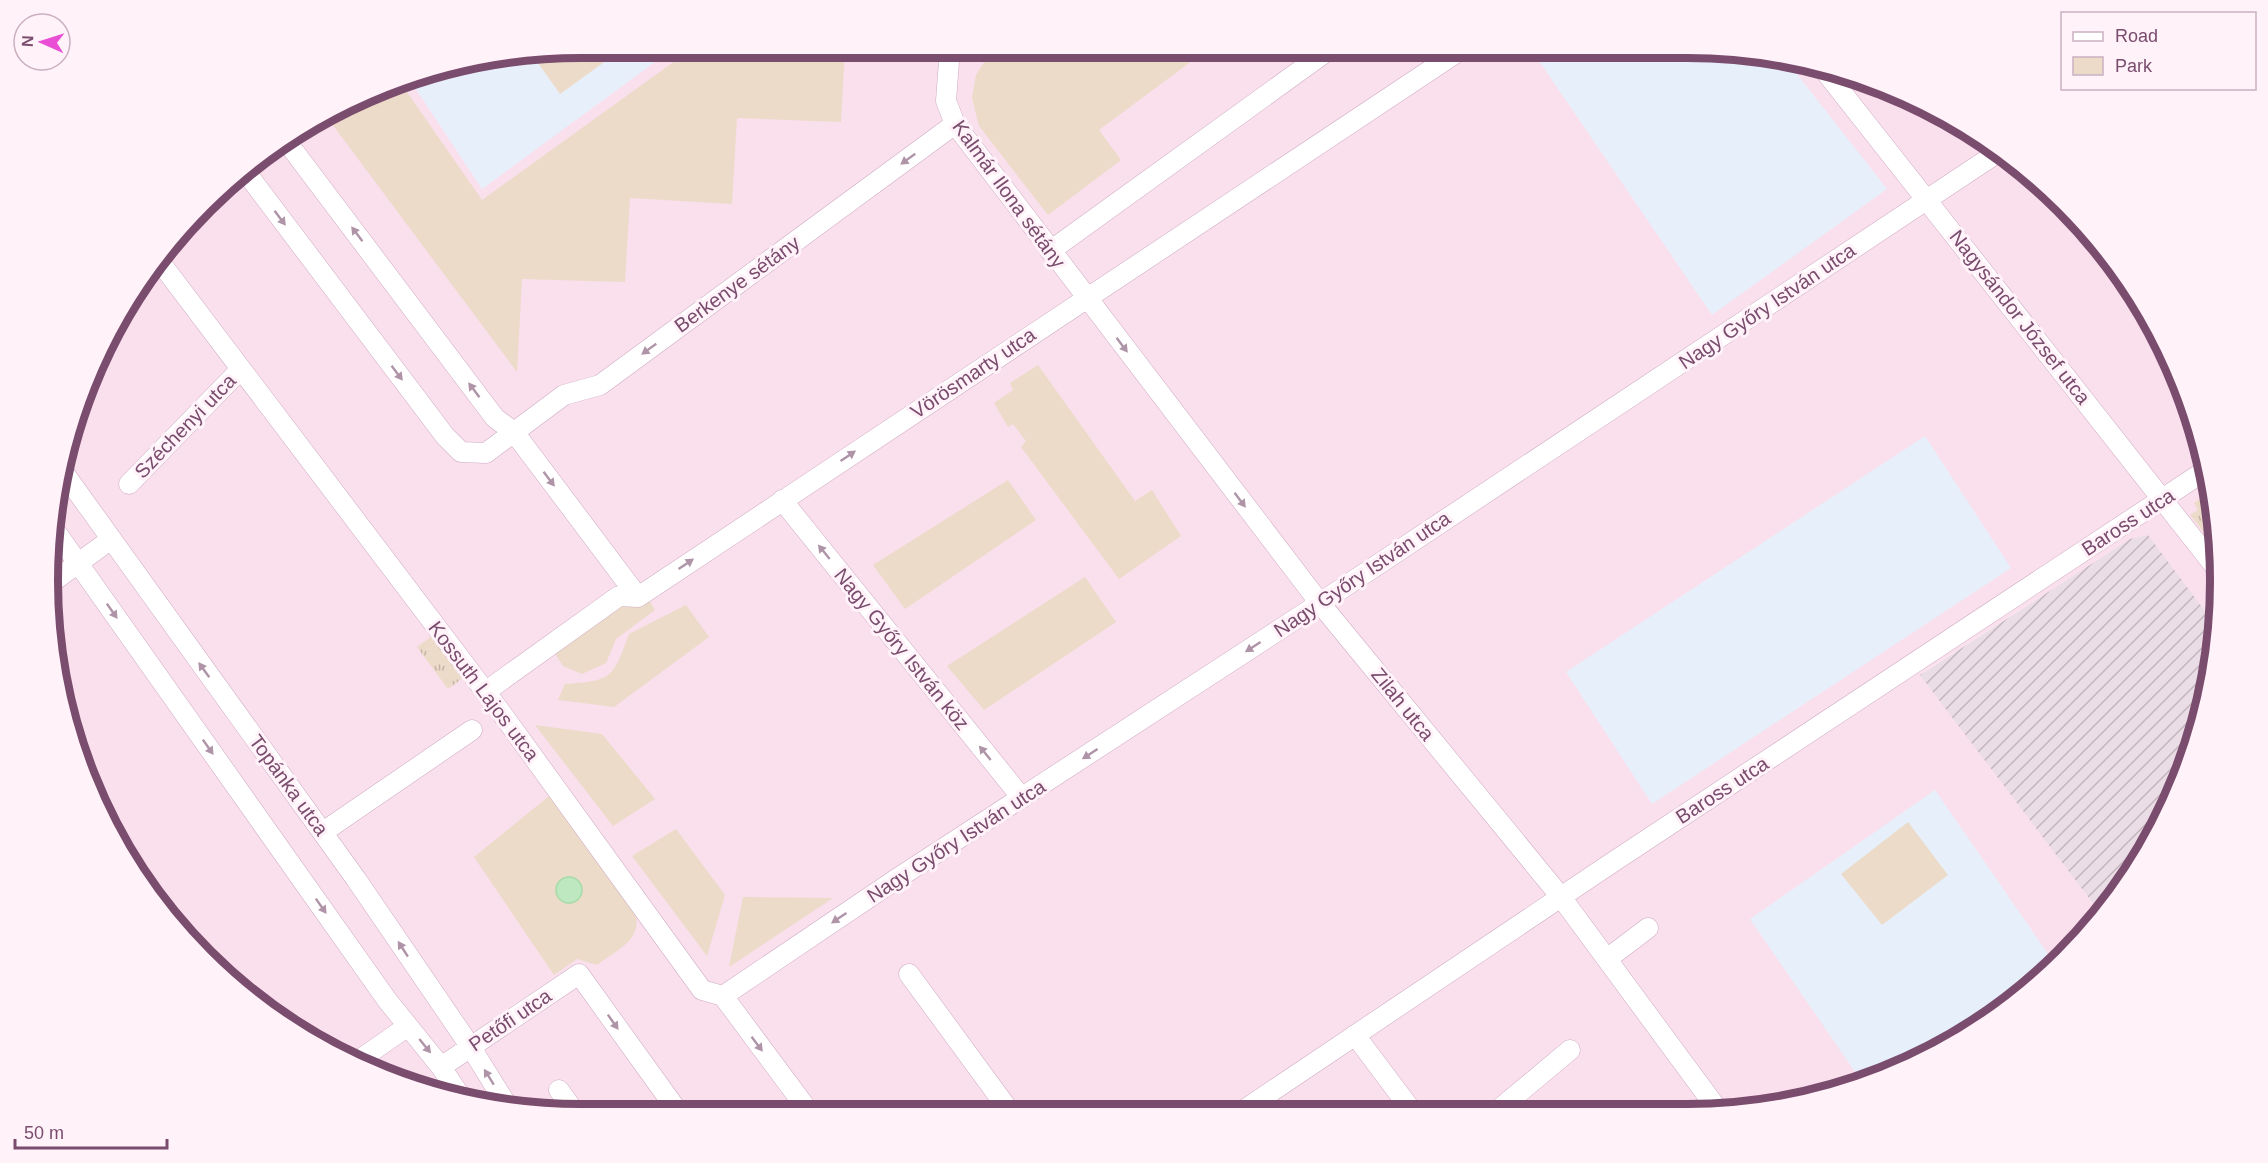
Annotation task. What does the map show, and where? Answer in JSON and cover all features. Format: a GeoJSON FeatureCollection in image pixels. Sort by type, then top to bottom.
{"type":"FeatureCollection","features":[{"type":"Feature","properties":{"kind":"street","name":"Kalmár Ilona sétány"},"geometry":{"type":"LineString","coordinates":[[949,58],[946,101],[955,124],[1086,298]]}},
{"type":"Feature","properties":{"kind":"street"},"geometry":{"type":"LineString","coordinates":[[1050,251],[1318,58]]}},
{"type":"Feature","properties":{"kind":"street","name":"Vörösmarty utca"},"geometry":{"type":"LineString","coordinates":[[485,692],[619,596],[638,597],[1448,58]]}},
{"type":"Feature","properties":{"kind":"street","name":"Nagysándor József utca"},"geometry":{"type":"LineString","coordinates":[[1831,79],[2209,558]]}},
{"type":"Feature","properties":{"kind":"street","name":"Berkenye sétány"},"geometry":{"type":"LineString","coordinates":[[250,178],[445,436],[461,452],[486,453],[564,395],[600,385],[955,124]]}},
{"type":"Feature","properties":{"kind":"street"},"geometry":{"type":"LineString","coordinates":[[291,147],[495,418],[514,432],[638,597]]}},
{"type":"Feature","properties":{"kind":"street","name":"Nagy Győry István utca"},"geometry":{"type":"LineString","coordinates":[[723,996],[1992,157]]}},
{"type":"Feature","properties":{"kind":"street","name":"Kossuth Lajos utca"},"geometry":{"type":"LineString","coordinates":[[164,267],[485,692],[702,990],[723,996],[803,1104]]}},
{"type":"Feature","properties":{"kind":"street","name":"Zilah utca"},"geometry":{"type":"LineString","coordinates":[[1086,298],[1319,602],[1561,897],[1713,1103]]}},
{"type":"Feature","properties":{"kind":"street","name":"Széchenyi utca"},"geometry":{"type":"LineString","coordinates":[[129,484],[241,369]]}},
{"type":"Feature","properties":{"kind":"street","name":"Baross utca"},"geometry":{"type":"LineString","coordinates":[[1253,1104],[2198,475]]}},
{"type":"Feature","properties":{"kind":"street","name":"Topánka utca"},"geometry":{"type":"LineString","coordinates":[[69,480],[323,832],[470,1046],[502,1098]]}},
{"type":"Feature","properties":{"kind":"street","name":"Nagy Győry István köz"},"geometry":{"type":"LineString","coordinates":[[782,500],[1022,798]]}},
{"type":"Feature","properties":{"kind":"street"},"geometry":{"type":"LineString","coordinates":[[61,537],[387,1000],[441,1066],[456,1089]]}},
{"type":"Feature","properties":{"kind":"street"},"geometry":{"type":"LineString","coordinates":[[58,578],[110,540]]}},
{"type":"Feature","properties":{"kind":"street"},"geometry":{"type":"LineString","coordinates":[[323,832],[472,730]]}},
{"type":"Feature","properties":{"kind":"street"},"geometry":{"type":"LineString","coordinates":[[1607,959],[1648,928]]}},
{"type":"Feature","properties":{"kind":"street","name":"Petőfi utca"},"geometry":{"type":"LineString","coordinates":[[441,1066],[579,974],[673,1104]]}},
{"type":"Feature","properties":{"kind":"street"},"geometry":{"type":"LineString","coordinates":[[909,974],[1004,1104]]}},
{"type":"Feature","properties":{"kind":"street"},"geometry":{"type":"LineString","coordinates":[[364,1057],[408,1026]]}},
{"type":"Feature","properties":{"kind":"street"},"geometry":{"type":"LineString","coordinates":[[1355,1035],[1407,1104]]}},
{"type":"Feature","properties":{"kind":"street"},"geometry":{"type":"LineString","coordinates":[[1505,1104],[1570,1050]]}},
{"type":"Feature","properties":{"kind":"street"},"geometry":{"type":"LineString","coordinates":[[559,1090],[569,1104]]}},
{"type":"Feature","properties":{"kind":"shaded area"},"geometry":{"type":"Polygon","coordinates":[[[582,58],[1686,58],[1721,60],[1755,63],[1822,76],[1887,98],[1948,129],[2005,167],[2056,212],[2101,263],[2121,291],[2156,350],[2182,413],[2192,446],[2202,498],[2195,503],[2198,510],[2190,515],[2207,536],[2210,582],[2208,615],[2147,535],[2130,539],[1920,674],[2096,907],[2080,926],[2031,975],[1977,1016],[1918,1051],[1855,1077],[1822,1087],[1755,1100],[1686,1104],[547,1103],[513,1100],[446,1087],[381,1065],[350,1051],[291,1016],[263,996],[237,975],[188,926],[147,872],[129,843],[112,813],[86,750],[76,717],[63,650],[58,582],[60,547],[63,513],[76,446],[98,381],[112,350],[147,291],[188,237],[237,188],[291,147],[350,112],[413,86],[446,76],[513,63],[582,58]]]}},
{"type":"Feature","properties":{"kind":"shaded area"},"geometry":{"type":"Polygon","coordinates":[[[582,58],[660,58],[482,189],[414,86],[446,76],[513,63],[582,58]]]}},
{"type":"Feature","properties":{"kind":"shaded area"},"geometry":{"type":"Polygon","coordinates":[[[1537,58],[1686,58],[1755,63],[1794,70],[1887,189],[1712,315],[1537,58]]]}},
{"type":"Feature","properties":{"kind":"shaded area"},"geometry":{"type":"Polygon","coordinates":[[[1925,436],[2011,568],[1652,804],[1566,672],[1925,436]]]}},
{"type":"Feature","properties":{"kind":"shaded area"},"geometry":{"type":"Polygon","coordinates":[[[2148,535],[2208,615],[2205,650],[2192,717],[2170,782],[2139,843],[2096,907],[1920,675],[2130,539],[2148,535]]]}},
{"type":"Feature","properties":{"kind":"shaded area"},"geometry":{"type":"Polygon","coordinates":[[[1935,790],[2050,957],[2005,996],[1948,1034],[1918,1051],[1858,1076],[1750,919],[1935,790]]]}},
{"type":"Feature","properties":{"kind":"shaded area"},"geometry":{"type":"Polygon","coordinates":[[[569,877],[578,881],[582,890],[578,899],[569,903],[560,899],[556,890],[560,881],[569,877]]]}},
{"type":"Feature","properties":{"kind":"green space"},"geometry":{"type":"Polygon","coordinates":[[[610,58],[560,94],[537,61],[610,58]]]}},
{"type":"Feature","properties":{"kind":"green space"},"geometry":{"type":"Polygon","coordinates":[[[679,58],[844,58],[841,122],[737,118],[732,204],[630,198],[625,282],[522,279],[517,372],[331,123],[350,112],[405,89],[482,200],[679,58]]]}},
{"type":"Feature","properties":{"kind":"green space"},"geometry":{"type":"Polygon","coordinates":[[[1196,58],[1099,130],[1121,160],[1048,215],[979,126],[972,98],[976,75],[986,59],[1196,58]]]}},
{"type":"Feature","properties":{"kind":"green space"},"geometry":{"type":"Polygon","coordinates":[[[1038,365],[1135,501],[1152,490],[1181,536],[1119,579],[1021,447],[1026,441],[1013,424],[1008,427],[994,403],[1013,390],[1010,383],[1038,365]]]}},
{"type":"Feature","properties":{"kind":"green space"},"geometry":{"type":"Polygon","coordinates":[[[1008,480],[1036,520],[905,609],[873,565],[1008,480]]]}},
{"type":"Feature","properties":{"kind":"green space"},"geometry":{"type":"Polygon","coordinates":[[[2202,498],[2207,536],[2190,515],[2198,510],[2194,503],[2202,498]]]}},
{"type":"Feature","properties":{"kind":"green space"},"geometry":{"type":"Polygon","coordinates":[[[1085,577],[1116,622],[984,710],[947,666],[1085,577]]]}},
{"type":"Feature","properties":{"kind":"green space"},"geometry":{"type":"Polygon","coordinates":[[[619,596],[649,600],[655,610],[616,639],[606,663],[582,674],[563,666],[550,646],[619,596]]]}},
{"type":"Feature","properties":{"kind":"green space"},"geometry":{"type":"Polygon","coordinates":[[[686,605],[709,637],[614,707],[558,700],[565,684],[593,681],[609,674],[619,660],[629,634],[686,605]]]}},
{"type":"Feature","properties":{"kind":"green space"},"geometry":{"type":"Polygon","coordinates":[[[436,633],[467,675],[448,689],[417,647],[436,633]]]}},
{"type":"Feature","properties":{"kind":"green space"},"geometry":{"type":"Polygon","coordinates":[[[535,725],[602,734],[655,799],[613,826],[535,725]]]}},
{"type":"Feature","properties":{"kind":"green space"},"geometry":{"type":"Polygon","coordinates":[[[554,792],[635,910],[637,921],[636,929],[627,943],[597,965],[577,959],[554,975],[474,857],[554,792]]]}},
{"type":"Feature","properties":{"kind":"green space"},"geometry":{"type":"Polygon","coordinates":[[[1908,822],[1948,875],[1882,925],[1841,874],[1908,822]]]}},
{"type":"Feature","properties":{"kind":"green space"},"geometry":{"type":"Polygon","coordinates":[[[676,829],[725,895],[707,956],[632,856],[676,829]]]}},
{"type":"Feature","properties":{"kind":"green space"},"geometry":{"type":"Polygon","coordinates":[[[743,897],[833,898],[729,967],[743,897]]]}}]}
